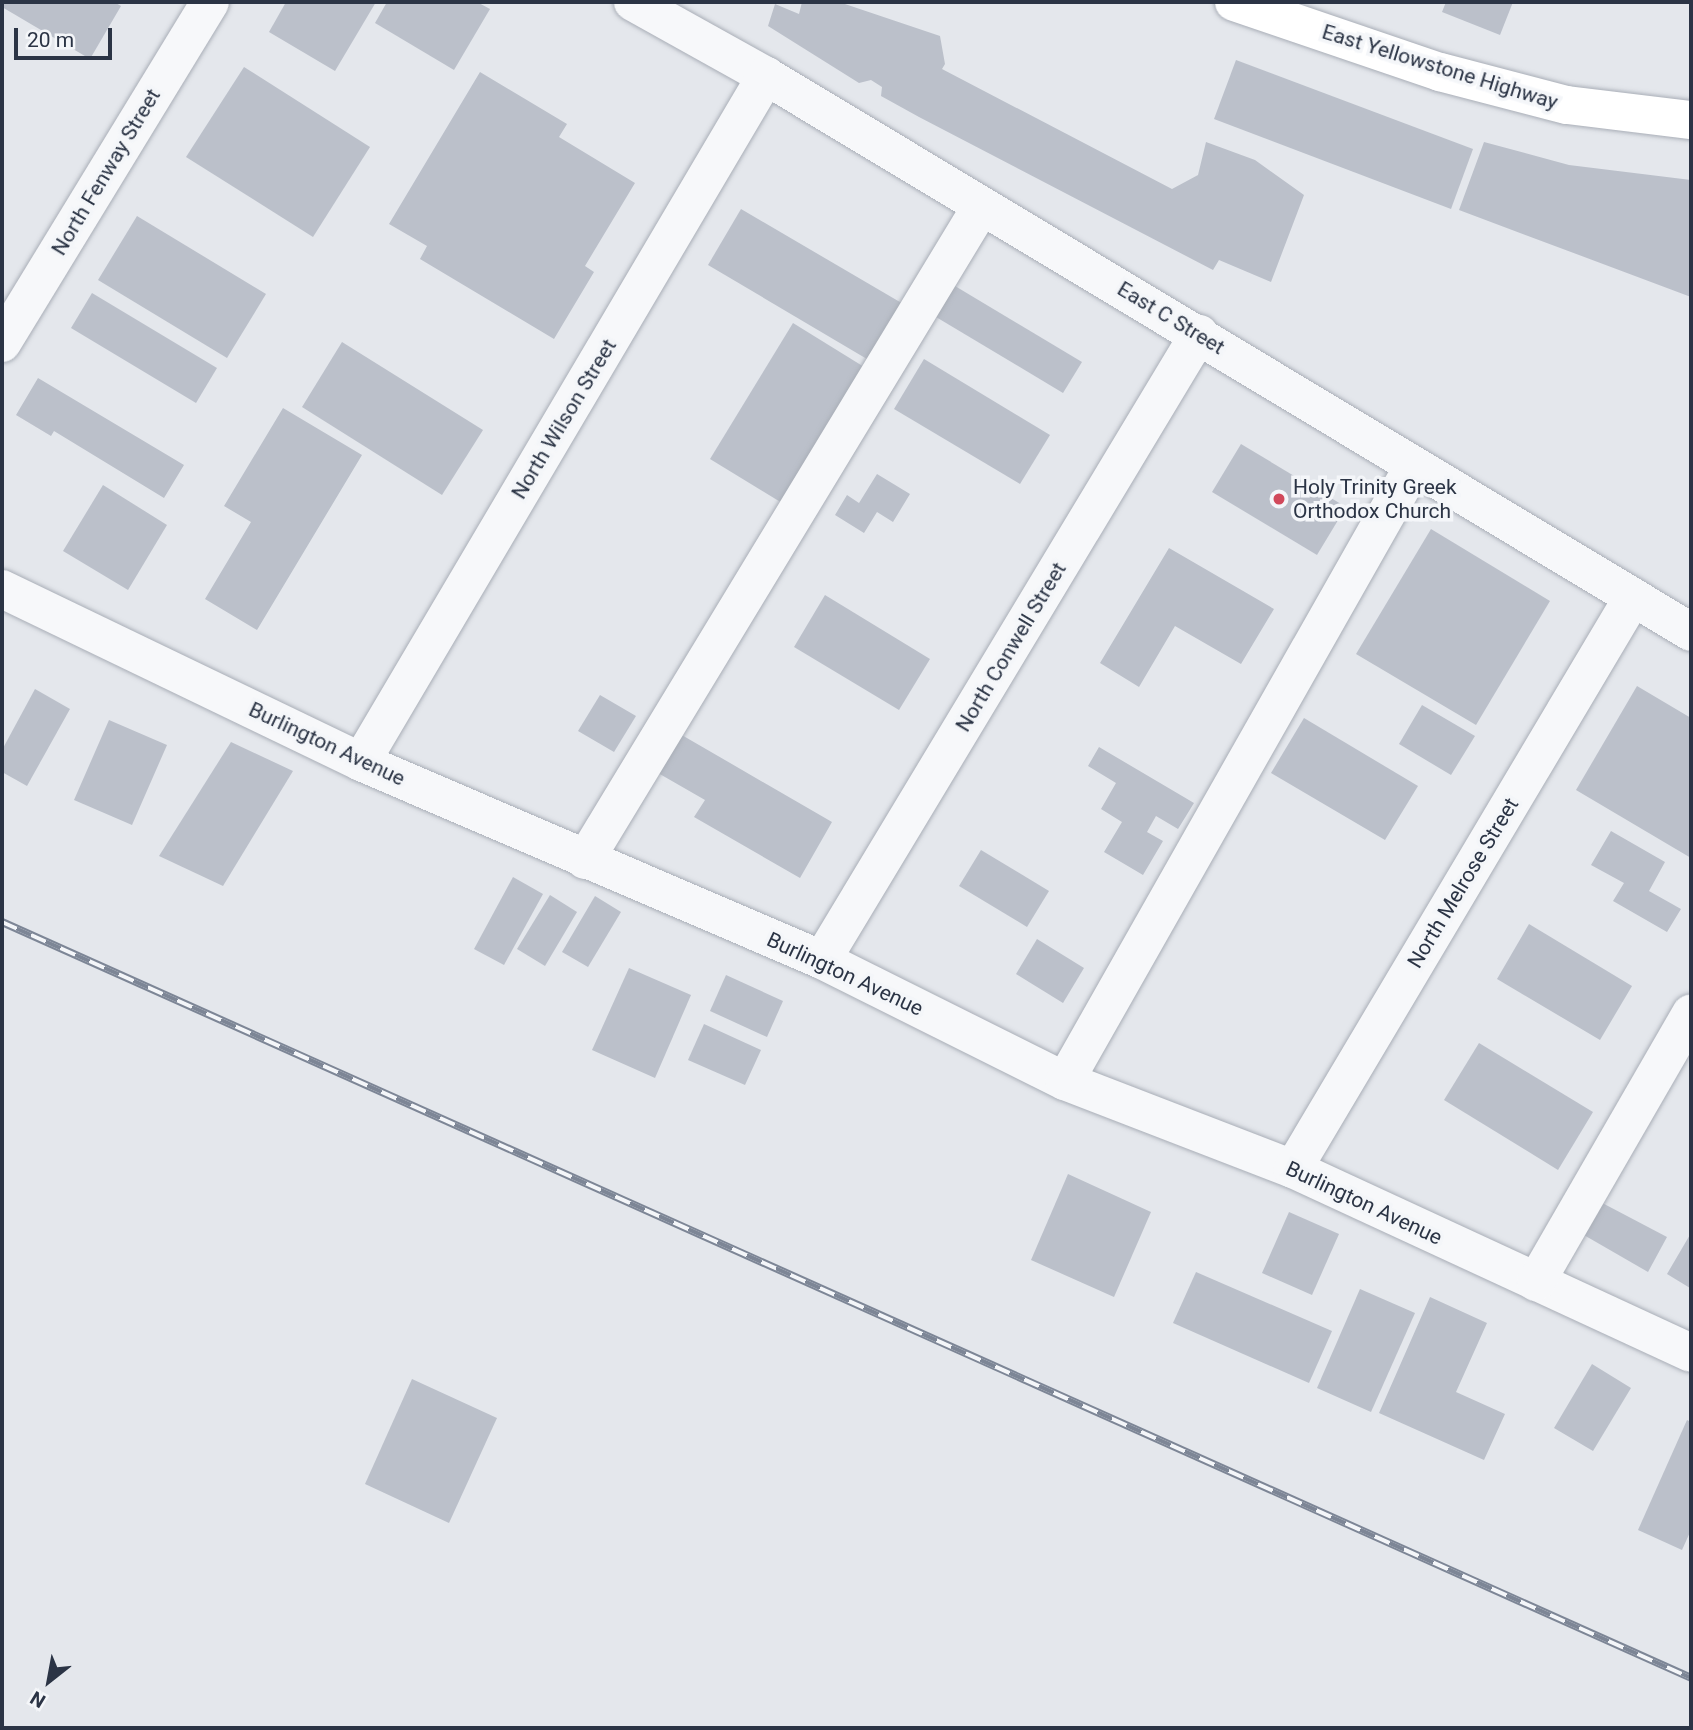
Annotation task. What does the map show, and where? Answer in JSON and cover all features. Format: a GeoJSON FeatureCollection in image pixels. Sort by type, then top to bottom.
{"type":"FeatureCollection","features":[{"type":"Feature","properties":{"kind":"main road","name":"East Yellowstone Highway"},"geometry":{"type":"LineString","coordinates":[[1234,2],[1440,72],[1567,106],[1691,120]]}},
{"type":"Feature","properties":{"kind":"street","name":"North Fenway Street"},"geometry":{"type":"LineString","coordinates":[[2,343],[210,2]]}},
{"type":"Feature","properties":{"kind":"street","name":"East C Street"},"geometry":{"type":"LineString","coordinates":[[640,4],[1199,334],[1413,467],[1691,632]]}},
{"type":"Feature","properties":{"kind":"street","name":"North Wilson Street"},"geometry":{"type":"LineString","coordinates":[[361,762],[766,76]]}},
{"type":"Feature","properties":{"kind":"street"},"geometry":{"type":"LineString","coordinates":[[585,860],[981,207]]}},
{"type":"Feature","properties":{"kind":"street","name":"North Conwell Street"},"geometry":{"type":"LineString","coordinates":[[822,960],[1199,334]]}},
{"type":"Feature","properties":{"kind":"street"},"geometry":{"type":"LineString","coordinates":[[1065,1081],[1413,467]]}},
{"type":"Feature","properties":{"kind":"street","name":"Burlington Avenue"},"geometry":{"type":"LineString","coordinates":[[2,589],[361,762],[822,960],[1065,1081],[1293,1169],[1691,1353]]}},
{"type":"Feature","properties":{"kind":"street","name":"North Melrose Street"},"geometry":{"type":"LineString","coordinates":[[1293,1169],[1633,597]]}},
{"type":"Feature","properties":{"kind":"street"},"geometry":{"type":"LineString","coordinates":[[1536,1282],[1691,1014]]}},
{"type":"Feature","properties":{"kind":"building"},"geometry":{"type":"Polygon","coordinates":[[[2,2],[114,2],[121,6],[90,59],[2,7],[2,2]]]}},
{"type":"Feature","properties":{"kind":"building"},"geometry":{"type":"Polygon","coordinates":[[[286,2],[376,2],[335,71],[269,32],[286,2]]]}},
{"type":"Feature","properties":{"kind":"building"},"geometry":{"type":"Polygon","coordinates":[[[387,2],[477,2],[490,9],[454,70],[375,23],[387,2]]]}},
{"type":"Feature","properties":{"kind":"building"},"geometry":{"type":"Polygon","coordinates":[[[802,2],[839,2],[940,36],[945,64],[942,69],[1172,189],[1198,175],[1206,142],[1255,160],[1304,195],[1271,282],[1219,260],[1213,270],[919,117],[881,96],[882,87],[871,80],[859,83],[768,26],[775,4],[799,14],[802,2]]]}},
{"type":"Feature","properties":{"kind":"building"},"geometry":{"type":"Polygon","coordinates":[[[1446,2],[1513,2],[1500,35],[1442,12],[1446,2]]]}},
{"type":"Feature","properties":{"kind":"building"},"geometry":{"type":"Polygon","coordinates":[[[1236,60],[1473,149],[1451,209],[1214,119],[1236,60]]]}},
{"type":"Feature","properties":{"kind":"building"},"geometry":{"type":"Polygon","coordinates":[[[244,67],[370,147],[313,237],[186,157],[244,67]]]}},
{"type":"Feature","properties":{"kind":"building"},"geometry":{"type":"Polygon","coordinates":[[[480,72],[567,124],[559,137],[635,183],[585,266],[594,272],[554,339],[420,259],[427,246],[389,224],[480,72]]]}},
{"type":"Feature","properties":{"kind":"building"},"geometry":{"type":"Polygon","coordinates":[[[1484,142],[1569,165],[1691,180],[1691,297],[1459,210],[1484,142]]]}},
{"type":"Feature","properties":{"kind":"building"},"geometry":{"type":"Polygon","coordinates":[[[741,209],[905,305],[872,362],[708,265],[741,209]]]}},
{"type":"Feature","properties":{"kind":"building"},"geometry":{"type":"Polygon","coordinates":[[[137,216],[266,294],[227,358],[98,280],[137,216]]]}},
{"type":"Feature","properties":{"kind":"building"},"geometry":{"type":"Polygon","coordinates":[[[950,283],[1082,362],[1063,393],[931,314],[950,283]]]}},
{"type":"Feature","properties":{"kind":"building"},"geometry":{"type":"Polygon","coordinates":[[[92,293],[217,368],[196,403],[71,328],[92,293]]]}},
{"type":"Feature","properties":{"kind":"building"},"geometry":{"type":"Polygon","coordinates":[[[793,323],[869,370],[787,506],[710,459],[793,323]]]}},
{"type":"Feature","properties":{"kind":"building"},"geometry":{"type":"Polygon","coordinates":[[[342,342],[483,430],[442,495],[302,407],[342,342]]]}},
{"type":"Feature","properties":{"kind":"building"},"geometry":{"type":"Polygon","coordinates":[[[924,359],[1050,435],[1020,484],[894,409],[924,359]]]}},
{"type":"Feature","properties":{"kind":"building"},"geometry":{"type":"Polygon","coordinates":[[[38,378],[184,465],[164,498],[54,431],[51,436],[16,415],[38,378]]]}},
{"type":"Feature","properties":{"kind":"building"},"geometry":{"type":"Polygon","coordinates":[[[283,408],[362,455],[257,630],[205,599],[251,522],[224,506],[283,408]]]}},
{"type":"Feature","properties":{"kind":"building","name":"Holy Trinity Greek Orthodox Church"},"geometry":{"type":"Polygon","coordinates":[[[1241,444],[1346,507],[1317,555],[1212,492],[1241,444]]]}},
{"type":"Feature","properties":{"kind":"building"},"geometry":{"type":"Polygon","coordinates":[[[877,474],[910,494],[893,522],[877,512],[864,533],[835,515],[847,495],[859,503],[877,474]]]}},
{"type":"Feature","properties":{"kind":"building"},"geometry":{"type":"Polygon","coordinates":[[[103,485],[167,525],[128,590],[63,551],[103,485]]]}},
{"type":"Feature","properties":{"kind":"building"},"geometry":{"type":"Polygon","coordinates":[[[1431,529],[1550,601],[1476,725],[1356,654],[1431,529]]]}},
{"type":"Feature","properties":{"kind":"building"},"geometry":{"type":"Polygon","coordinates":[[[1169,548],[1274,609],[1241,664],[1175,626],[1139,687],[1100,663],[1169,548]]]}},
{"type":"Feature","properties":{"kind":"building"},"geometry":{"type":"Polygon","coordinates":[[[825,595],[930,659],[899,710],[794,647],[825,595]]]}},
{"type":"Feature","properties":{"kind":"building"},"geometry":{"type":"Polygon","coordinates":[[[1637,686],[1691,718],[1691,858],[1576,790],[1637,686]]]}},
{"type":"Feature","properties":{"kind":"building"},"geometry":{"type":"Polygon","coordinates":[[[35,689],[70,709],[27,786],[2,772],[2,750],[35,689]]]}},
{"type":"Feature","properties":{"kind":"building"},"geometry":{"type":"Polygon","coordinates":[[[600,695],[636,716],[614,752],[578,731],[600,695]]]}},
{"type":"Feature","properties":{"kind":"building"},"geometry":{"type":"Polygon","coordinates":[[[1422,705],[1475,736],[1451,775],[1399,744],[1422,705]]]}},
{"type":"Feature","properties":{"kind":"building"},"geometry":{"type":"Polygon","coordinates":[[[1304,718],[1418,786],[1385,840],[1271,773],[1304,718]]]}},
{"type":"Feature","properties":{"kind":"building"},"geometry":{"type":"Polygon","coordinates":[[[109,720],[167,745],[132,825],[74,800],[109,720]]]}},
{"type":"Feature","properties":{"kind":"building"},"geometry":{"type":"Polygon","coordinates":[[[680,734],[832,822],[800,878],[694,817],[705,800],[658,773],[680,734]]]}},
{"type":"Feature","properties":{"kind":"building"},"geometry":{"type":"Polygon","coordinates":[[[231,742],[293,771],[223,886],[159,856],[231,742]]]}},
{"type":"Feature","properties":{"kind":"building"},"geometry":{"type":"Polygon","coordinates":[[[1099,747],[1194,803],[1178,829],[1156,816],[1147,832],[1163,841],[1143,875],[1104,852],[1122,822],[1101,809],[1116,783],[1088,766],[1099,747]]]}},
{"type":"Feature","properties":{"kind":"building"},"geometry":{"type":"Polygon","coordinates":[[[1611,831],[1665,862],[1649,891],[1681,909],[1667,932],[1613,901],[1624,883],[1591,865],[1611,831]]]}},
{"type":"Feature","properties":{"kind":"building"},"geometry":{"type":"Polygon","coordinates":[[[981,850],[1049,891],[1027,927],[959,886],[981,850]]]}},
{"type":"Feature","properties":{"kind":"building"},"geometry":{"type":"Polygon","coordinates":[[[513,877],[543,894],[504,965],[474,949],[513,877]]]}},
{"type":"Feature","properties":{"kind":"building"},"geometry":{"type":"Polygon","coordinates":[[[550,895],[577,912],[545,966],[517,949],[550,895]]]}},
{"type":"Feature","properties":{"kind":"building"},"geometry":{"type":"Polygon","coordinates":[[[595,896],[621,912],[588,967],[562,952],[595,896]]]}},
{"type":"Feature","properties":{"kind":"building"},"geometry":{"type":"Polygon","coordinates":[[[1529,924],[1632,986],[1600,1040],[1497,979],[1529,924]]]}},
{"type":"Feature","properties":{"kind":"building"},"geometry":{"type":"Polygon","coordinates":[[[1037,939],[1084,968],[1063,1003],[1016,974],[1037,939]]]}},
{"type":"Feature","properties":{"kind":"building"},"geometry":{"type":"Polygon","coordinates":[[[629,968],[691,995],[655,1078],[592,1050],[629,968]]]}},
{"type":"Feature","properties":{"kind":"building"},"geometry":{"type":"Polygon","coordinates":[[[726,975],[783,1001],[767,1037],[710,1011],[726,975]]]}},
{"type":"Feature","properties":{"kind":"building"},"geometry":{"type":"Polygon","coordinates":[[[704,1024],[761,1050],[745,1085],[688,1060],[704,1024]]]}},
{"type":"Feature","properties":{"kind":"building"},"geometry":{"type":"Polygon","coordinates":[[[1479,1043],[1593,1112],[1558,1170],[1444,1100],[1479,1043]]]}},
{"type":"Feature","properties":{"kind":"building"},"geometry":{"type":"Polygon","coordinates":[[[1068,1174],[1151,1212],[1114,1297],[1031,1260],[1068,1174]]]}},
{"type":"Feature","properties":{"kind":"building"},"geometry":{"type":"Polygon","coordinates":[[[1589,1196],[1667,1237],[1648,1272],[1570,1227],[1589,1196]]]}},
{"type":"Feature","properties":{"kind":"building"},"geometry":{"type":"Polygon","coordinates":[[[1289,1212],[1339,1234],[1312,1295],[1262,1273],[1289,1212]]]}},
{"type":"Feature","properties":{"kind":"building"},"geometry":{"type":"Polygon","coordinates":[[[1691,1233],[1691,1287],[1690,1288],[1667,1274],[1691,1233]]]}},
{"type":"Feature","properties":{"kind":"building"},"geometry":{"type":"Polygon","coordinates":[[[1196,1272],[1332,1331],[1309,1383],[1173,1323],[1196,1272]]]}},
{"type":"Feature","properties":{"kind":"building"},"geometry":{"type":"Polygon","coordinates":[[[1360,1289],[1415,1313],[1371,1412],[1317,1388],[1360,1289]]]}},
{"type":"Feature","properties":{"kind":"building"},"geometry":{"type":"Polygon","coordinates":[[[1430,1297],[1487,1323],[1456,1392],[1505,1414],[1484,1460],[1379,1413],[1430,1297]]]}},
{"type":"Feature","properties":{"kind":"building"},"geometry":{"type":"Polygon","coordinates":[[[1592,1364],[1631,1388],[1593,1451],[1554,1428],[1592,1364]]]}},
{"type":"Feature","properties":{"kind":"building"},"geometry":{"type":"Polygon","coordinates":[[[412,1379],[497,1418],[449,1523],[365,1484],[412,1379]]]}},
{"type":"Feature","properties":{"kind":"building"},"geometry":{"type":"Polygon","coordinates":[[[1687,1420],[1691,1422],[1691,1530],[1682,1550],[1638,1530],[1687,1420]]]}},
{"type":"Feature","properties":{"kind":"railway"},"geometry":{"type":"LineString","coordinates":[[2,922],[1691,1678]]}},
{"type":"Feature","properties":{"kind":"place","name":"Holy Trinity Greek Orthodox Church"},"geometry":{"type":"Point","coordinates":[1279,499]}}]}
